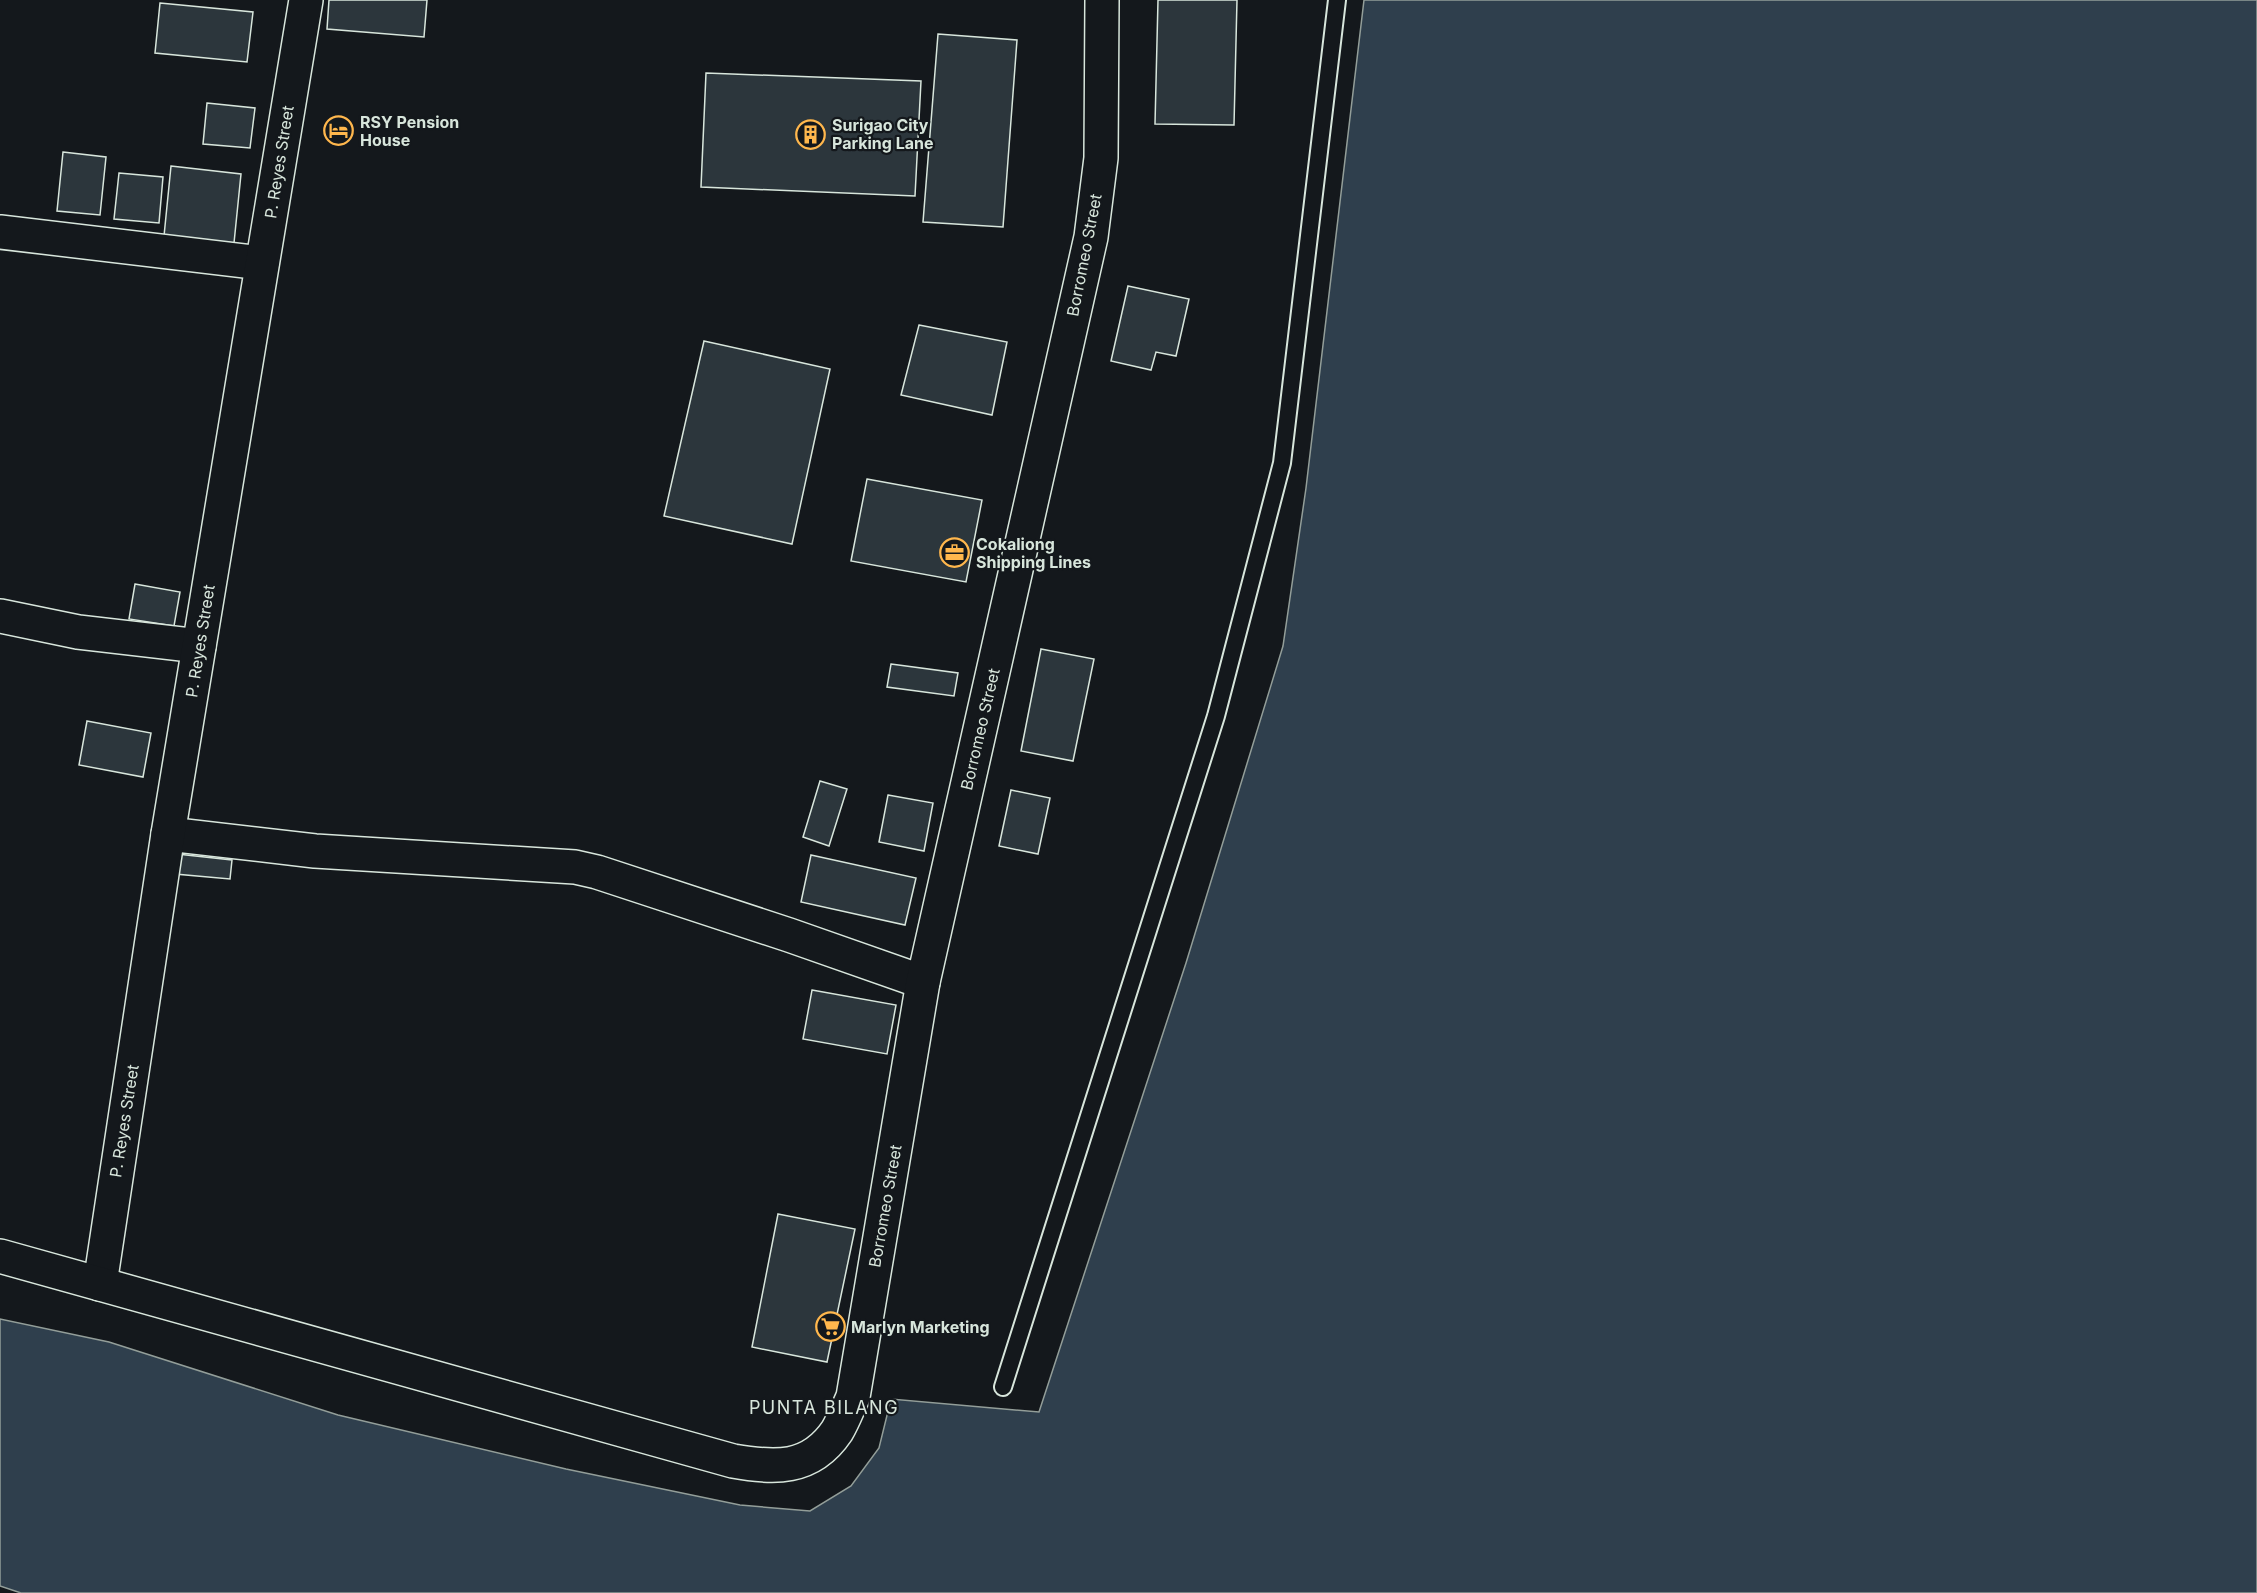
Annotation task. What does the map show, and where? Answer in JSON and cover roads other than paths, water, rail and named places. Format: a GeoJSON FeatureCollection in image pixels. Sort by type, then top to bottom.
{"type":"FeatureCollection","features":[{"type":"Feature","properties":{"kind":"street","name":"P. Reyes Street"},"geometry":{"type":"LineString","coordinates":[[100,1284],[168,834],[306,0]]}},
{"type":"Feature","properties":{"kind":"street","name":"Borromeo Street"},"geometry":{"type":"LineString","coordinates":[[100,1284],[733,1461],[767,1467],[796,1463],[820,1450],[837,1431],[853,1397],[923,982],[1091,237],[1101,158],[1102,0]]}},
{"type":"Feature","properties":{"kind":"street"},"geometry":{"type":"LineString","coordinates":[[0,232],[262,263]]}},
{"type":"Feature","properties":{"kind":"street"},"geometry":{"type":"LineString","coordinates":[[0,616],[78,632],[199,646]]}},
{"type":"Feature","properties":{"kind":"street"},"geometry":{"type":"LineString","coordinates":[[168,834],[315,851],[575,867],[597,872],[789,935],[923,982]]}},
{"type":"Feature","properties":{"kind":"street"},"geometry":{"type":"LineString","coordinates":[[0,1256],[100,1284]]}},
{"type":"Feature","properties":{"kind":"lane"},"geometry":{"type":"LineString","coordinates":[[1003,1387],[1216,716],[1282,463],[1337,0]]}},
{"type":"Feature","properties":{"kind":"water"},"geometry":{"type":"Polygon","coordinates":[[[1364,0],[2257,0],[2257,1593],[21,1593],[0,1586],[0,1319],[109,1342],[338,1415],[566,1469],[740,1505],[810,1511],[851,1486],[879,1448],[891,1399],[1039,1412],[1186,963],[1283,646],[1306,488],[1364,0]]]}},
{"type":"Feature","properties":{"kind":"place","name":"RSY Pension House"},"geometry":{"type":"Point","coordinates":[339,131]}},
{"type":"Feature","properties":{"kind":"place","name":"Surigao City Parking Lane"},"geometry":{"type":"Point","coordinates":[811,134]}},
{"type":"Feature","properties":{"kind":"place","name":"Cokaliong Shipping Lines"},"geometry":{"type":"Point","coordinates":[955,553]}},
{"type":"Feature","properties":{"kind":"place","name":"Marlyn Marketing"},"geometry":{"type":"Point","coordinates":[830,1327]}},
{"type":"Feature","properties":{"kind":"district","name":"PUNTA BILANG"},"geometry":{"type":"Point","coordinates":[824,1407]}}]}
